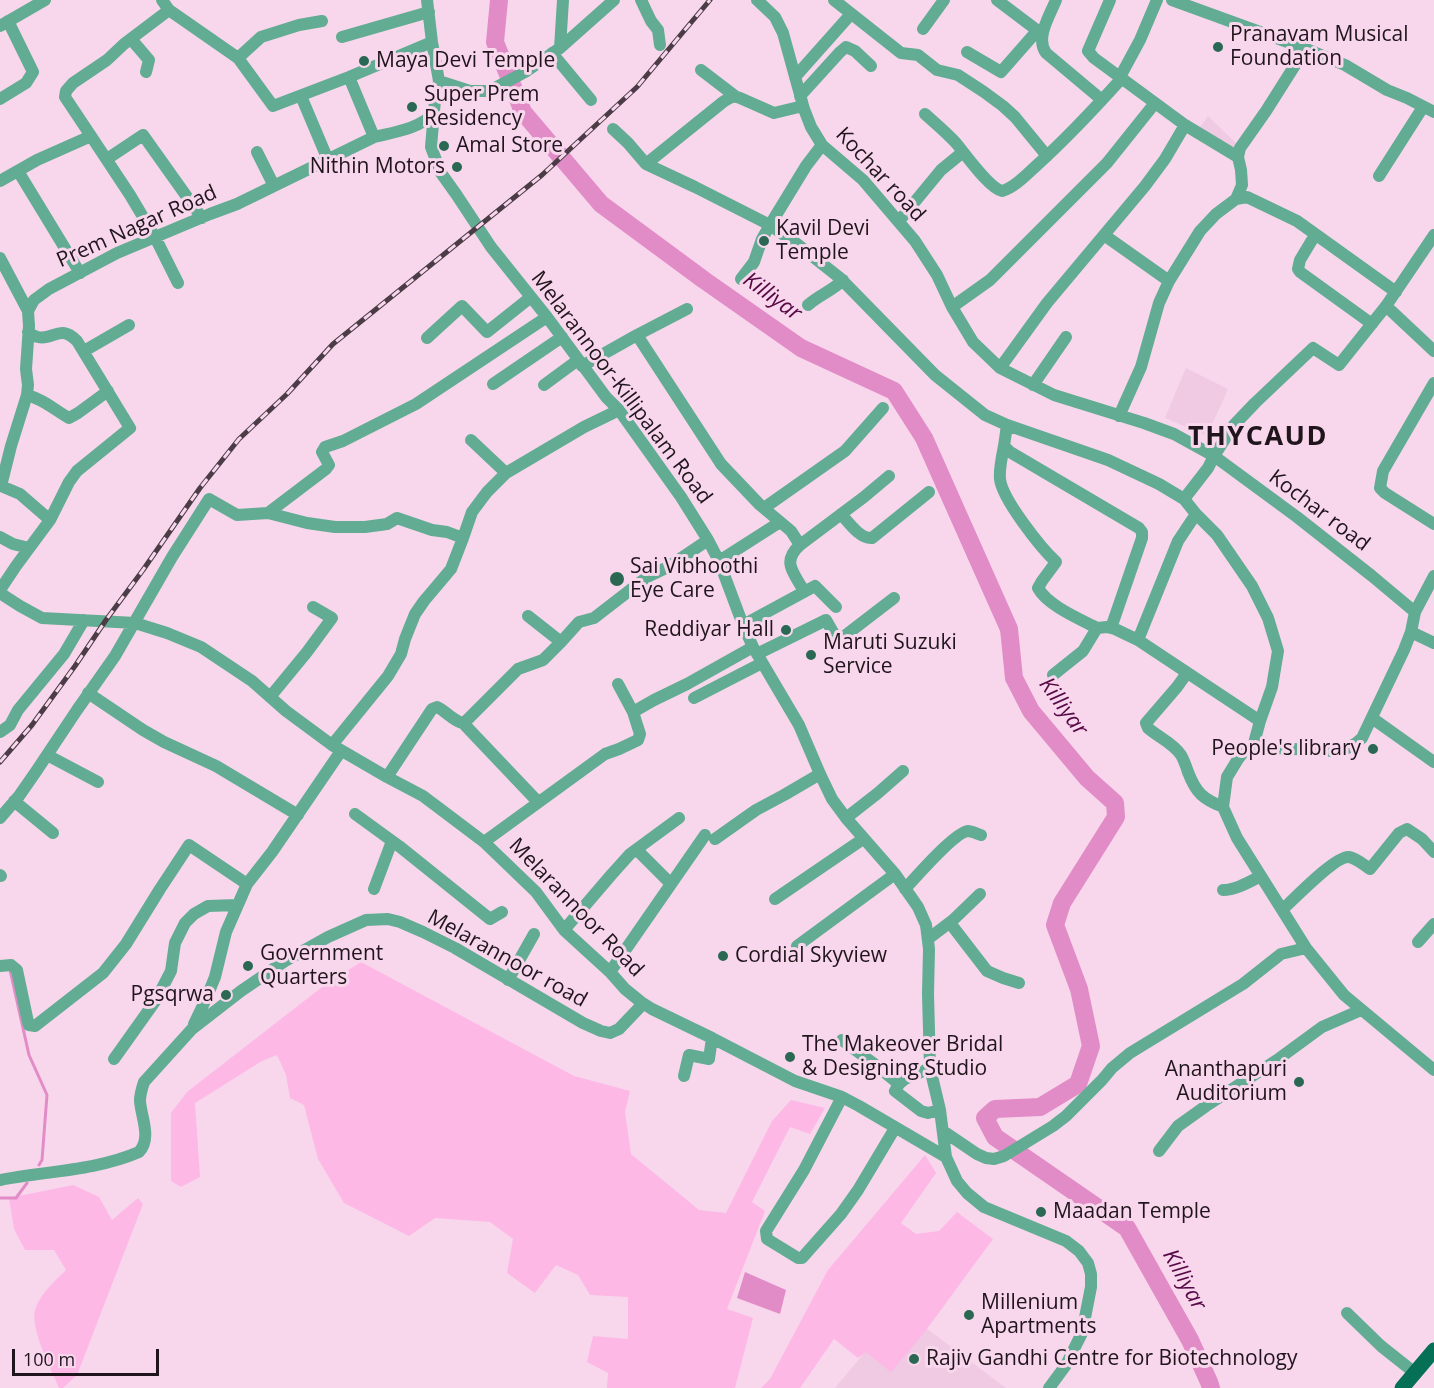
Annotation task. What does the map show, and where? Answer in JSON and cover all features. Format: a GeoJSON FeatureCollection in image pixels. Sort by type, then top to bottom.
{"type":"FeatureCollection","features":[{"type":"Feature","properties":{"kind":"main road"},"geometry":{"type":"LineString","coordinates":[[1402,1388],[1434,1350]]}},
{"type":"Feature","properties":{"kind":"street"},"geometry":{"type":"LineString","coordinates":[[0,99],[26,83],[33,72],[4,23],[27,5],[45,0]]}},
{"type":"Feature","properties":{"kind":"street"},"geometry":{"type":"LineString","coordinates":[[563,0],[556,50],[591,100]]}},
{"type":"Feature","properties":{"kind":"street"},"geometry":{"type":"LineString","coordinates":[[439,81],[470,91],[489,91],[525,72],[556,50],[614,0]]}},
{"type":"Feature","properties":{"kind":"street"},"geometry":{"type":"LineString","coordinates":[[640,0],[658,30],[660,45]]}},
{"type":"Feature","properties":{"kind":"street","name":"Kochar road"},"geometry":{"type":"LineString","coordinates":[[757,0],[775,17],[783,33],[811,127],[822,145],[863,180],[915,241],[937,275],[952,307],[973,342],[1000,368],[1054,395],[1174,434],[1214,456],[1353,561],[1415,612]]}},
{"type":"Feature","properties":{"kind":"street"},"geometry":{"type":"LineString","coordinates":[[834,0],[901,53],[918,55],[937,70],[958,75],[984,92],[1014,117],[1047,156]]}},
{"type":"Feature","properties":{"kind":"street"},"geometry":{"type":"LineString","coordinates":[[923,29],[944,0]]}},
{"type":"Feature","properties":{"kind":"street"},"geometry":{"type":"LineString","coordinates":[[997,0],[1040,32],[1046,53],[1102,100]]}},
{"type":"Feature","properties":{"kind":"street"},"geometry":{"type":"LineString","coordinates":[[967,52],[1001,72],[1040,32],[1056,0]]}},
{"type":"Feature","properties":{"kind":"street"},"geometry":{"type":"LineString","coordinates":[[1110,0],[1088,51],[1094,58],[1185,125],[1238,157]]}},
{"type":"Feature","properties":{"kind":"street"},"geometry":{"type":"LineString","coordinates":[[924,114],[951,138],[997,189],[1002,191],[1015,184],[1082,123],[1121,77],[1157,0]]}},
{"type":"Feature","properties":{"kind":"street"},"geometry":{"type":"LineString","coordinates":[[1172,0],[1345,65],[1387,90],[1429,110],[1380,176]]}},
{"type":"Feature","properties":{"kind":"street"},"geometry":{"type":"LineString","coordinates":[[178,283],[155,237],[107,159],[65,97],[66,91],[73,83],[107,60],[165,5],[238,58],[273,106],[432,42]]}},
{"type":"Feature","properties":{"kind":"street"},"geometry":{"type":"LineString","coordinates":[[342,37],[428,6]]}},
{"type":"Feature","properties":{"kind":"street","name":"Melarannoor-Killipalam Road"},"geometry":{"type":"LineString","coordinates":[[428,6],[439,81],[431,147],[441,173],[491,247],[547,317],[606,397],[619,410],[681,497],[719,561],[757,655],[799,725],[832,799],[863,839],[895,874],[918,907],[926,924],[929,949],[927,994],[930,1068],[940,1110],[946,1157]]}},
{"type":"Feature","properties":{"kind":"street"},"geometry":{"type":"LineString","coordinates":[[795,77],[851,14]]}},
{"type":"Feature","properties":{"kind":"street"},"geometry":{"type":"LineString","coordinates":[[238,58],[261,37],[299,25],[322,21]]}},
{"type":"Feature","properties":{"kind":"street"},"geometry":{"type":"LineString","coordinates":[[131,39],[149,60],[146,72]]}},
{"type":"Feature","properties":{"kind":"street"},"geometry":{"type":"LineString","coordinates":[[701,70],[735,96],[774,112],[784,111],[802,101],[846,47],[855,51],[871,66]]}},
{"type":"Feature","properties":{"kind":"street"},"geometry":{"type":"LineString","coordinates":[[1236,199],[1242,185],[1238,157],[1240,148],[1266,111],[1304,48]]}},
{"type":"Feature","properties":{"kind":"street"},"geometry":{"type":"LineString","coordinates":[[349,77],[374,137]]}},
{"type":"Feature","properties":{"kind":"street"},"geometry":{"type":"LineString","coordinates":[[301,96],[328,160]]}},
{"type":"Feature","properties":{"kind":"street"},"geometry":{"type":"LineString","coordinates":[[646,164],[723,102],[735,96]]}},
{"type":"Feature","properties":{"kind":"street"},"geometry":{"type":"LineString","coordinates":[[952,307],[998,273],[1107,163],[1155,103]]}},
{"type":"Feature","properties":{"kind":"street","name":"Prem Nagar Road"},"geometry":{"type":"LineString","coordinates":[[28,311],[34,300],[49,289],[117,253],[237,204],[374,137],[413,127],[427,120],[434,113]]}},
{"type":"Feature","properties":{"kind":"street"},"geometry":{"type":"LineString","coordinates":[[1000,368],[1047,303],[1166,159],[1185,125]]}},
{"type":"Feature","properties":{"kind":"street"},"geometry":{"type":"LineString","coordinates":[[613,129],[646,164],[770,225],[797,244],[843,280],[936,375],[985,415],[1007,425],[1108,460],[1159,484],[1184,499],[1217,535],[1252,586],[1268,618],[1278,651],[1272,687],[1253,747]]}},
{"type":"Feature","properties":{"kind":"street"},"geometry":{"type":"LineString","coordinates":[[107,159],[143,135],[202,218]]}},
{"type":"Feature","properties":{"kind":"street"},"geometry":{"type":"LineString","coordinates":[[0,181],[38,160],[91,136]]}},
{"type":"Feature","properties":{"kind":"street"},"geometry":{"type":"LineString","coordinates":[[741,279],[754,262],[770,225],[806,166],[822,145]]}},
{"type":"Feature","properties":{"kind":"street"},"geometry":{"type":"LineString","coordinates":[[257,152],[274,186]]}},
{"type":"Feature","properties":{"kind":"street"},"geometry":{"type":"LineString","coordinates":[[899,221],[940,170],[963,152]]}},
{"type":"Feature","properties":{"kind":"street"},"geometry":{"type":"LineString","coordinates":[[18,171],[80,273]]}},
{"type":"Feature","properties":{"kind":"street"},"geometry":{"type":"LineString","coordinates":[[1119,416],[1141,367],[1159,303],[1168,281],[1200,231],[1216,214],[1236,199],[1247,197],[1297,220],[1396,292]]}},
{"type":"Feature","properties":{"kind":"street"},"geometry":{"type":"LineString","coordinates":[[1104,235],[1168,281]]}},
{"type":"Feature","properties":{"kind":"street"},"geometry":{"type":"LineString","coordinates":[[1315,235],[1300,260],[1298,268],[1300,272],[1372,324]]}},
{"type":"Feature","properties":{"kind":"street"},"geometry":{"type":"LineString","coordinates":[[1184,499],[1208,468],[1234,425],[1313,348],[1339,365],[1386,306],[1434,235]]}},
{"type":"Feature","properties":{"kind":"street"},"geometry":{"type":"LineString","coordinates":[[0,258],[28,311],[27,395],[0,486],[20,494],[50,520]]}},
{"type":"Feature","properties":{"kind":"street"},"geometry":{"type":"LineString","coordinates":[[808,305],[834,289],[843,280]]}},
{"type":"Feature","properties":{"kind":"street"},"geometry":{"type":"LineString","coordinates":[[427,338],[462,306],[487,332],[531,297]]}},
{"type":"Feature","properties":{"kind":"street"},"geometry":{"type":"LineString","coordinates":[[1386,306],[1434,351]]}},
{"type":"Feature","properties":{"kind":"street"},"geometry":{"type":"LineString","coordinates":[[544,385],[580,363],[687,309]]}},
{"type":"Feature","properties":{"kind":"street"},"geometry":{"type":"LineString","coordinates":[[268,513],[326,469],[329,465],[322,452],[325,447],[343,441],[416,404],[547,317]]}},
{"type":"Feature","properties":{"kind":"street"},"geometry":{"type":"LineString","coordinates":[[84,351],[129,325]]}},
{"type":"Feature","properties":{"kind":"street"},"geometry":{"type":"LineString","coordinates":[[0,592],[50,520],[77,471],[130,428],[77,341],[66,333],[39,338],[28,332]]}},
{"type":"Feature","properties":{"kind":"street"},"geometry":{"type":"LineString","coordinates":[[637,335],[721,464],[790,531],[800,545]]}},
{"type":"Feature","properties":{"kind":"street"},"geometry":{"type":"LineString","coordinates":[[493,384],[562,337]]}},
{"type":"Feature","properties":{"kind":"street"},"geometry":{"type":"LineString","coordinates":[[1033,384],[1066,337]]}},
{"type":"Feature","properties":{"kind":"street"},"geometry":{"type":"LineString","coordinates":[[1434,383],[1383,471],[1380,488],[1434,524]]}},
{"type":"Feature","properties":{"kind":"street"},"geometry":{"type":"LineString","coordinates":[[27,395],[48,404],[69,418],[108,391]]}},
{"type":"Feature","properties":{"kind":"street"},"geometry":{"type":"LineString","coordinates":[[764,508],[845,451],[883,408]]}},
{"type":"Feature","properties":{"kind":"street"},"geometry":{"type":"LineString","coordinates":[[192,1029],[209,992],[226,932],[247,884],[298,815],[337,748],[388,676],[401,654],[415,614],[451,569],[472,512],[487,492],[506,474],[584,427],[619,410]]}},
{"type":"Feature","properties":{"kind":"street"},"geometry":{"type":"LineString","coordinates":[[1007,425],[1000,478],[1003,490],[1044,551],[1056,562],[1038,588],[1041,594],[1075,617],[1097,628],[1111,628],[1138,640],[1260,721]]}},
{"type":"Feature","properties":{"kind":"street"},"geometry":{"type":"LineString","coordinates":[[471,440],[506,474]]}},
{"type":"Feature","properties":{"kind":"street"},"geometry":{"type":"LineString","coordinates":[[1004,446],[1024,461],[1139,528],[1142,532],[1142,538],[1111,628]]}},
{"type":"Feature","properties":{"kind":"street"},"geometry":{"type":"LineString","coordinates":[[804,591],[790,566],[791,554],[889,476]]}},
{"type":"Feature","properties":{"kind":"street"},"geometry":{"type":"LineString","coordinates":[[841,514],[861,534],[872,538],[929,492]]}},
{"type":"Feature","properties":{"kind":"street"},"geometry":{"type":"LineString","coordinates":[[0,818],[47,755],[115,656],[172,557],[209,499],[237,515],[268,513],[307,523],[335,527],[376,526],[387,524],[397,518],[464,538]]}},
{"type":"Feature","properties":{"kind":"street"},"geometry":{"type":"LineString","coordinates":[[1138,640],[1178,541],[1196,514]]}},
{"type":"Feature","properties":{"kind":"street"},"geometry":{"type":"LineString","coordinates":[[719,561],[780,522]]}},
{"type":"Feature","properties":{"kind":"street"},"geometry":{"type":"LineString","coordinates":[[0,537],[13,544],[29,548]]}},
{"type":"Feature","properties":{"kind":"street"},"geometry":{"type":"LineString","coordinates":[[463,723],[518,669],[543,660],[579,622],[594,618],[647,577],[668,567],[708,540]]}},
{"type":"Feature","properties":{"kind":"street"},"geometry":{"type":"LineString","coordinates":[[1433,1067],[1344,995],[1306,948],[1237,838],[1223,807],[1227,777],[1245,750],[1253,747],[1335,751],[1354,746],[1362,738],[1411,632],[1415,612],[1434,576]]}},
{"type":"Feature","properties":{"kind":"street"},"geometry":{"type":"LineString","coordinates":[[743,625],[816,586],[836,607]]}},
{"type":"Feature","properties":{"kind":"street","name":"Melarannoor Road"},"geometry":{"type":"LineString","coordinates":[[0,592],[42,618],[135,623],[201,647],[252,681],[337,748],[423,796],[484,842],[536,892],[564,930],[641,1002],[795,1081],[842,1097],[946,1157]]}},
{"type":"Feature","properties":{"kind":"street"},"geometry":{"type":"LineString","coordinates":[[633,712],[654,699],[757,655],[826,620],[838,641],[894,598]]}},
{"type":"Feature","properties":{"kind":"street"},"geometry":{"type":"LineString","coordinates":[[270,697],[332,618],[313,607]]}},
{"type":"Feature","properties":{"kind":"street"},"geometry":{"type":"LineString","coordinates":[[528,616],[561,642]]}},
{"type":"Feature","properties":{"kind":"street"},"geometry":{"type":"LineString","coordinates":[[0,732],[10,725],[18,710],[64,654],[84,620]]}},
{"type":"Feature","properties":{"kind":"street"},"geometry":{"type":"LineString","coordinates":[[1053,675],[1083,651],[1097,628]]}},
{"type":"Feature","properties":{"kind":"street"},"geometry":{"type":"LineString","coordinates":[[1411,632],[1434,643]]}},
{"type":"Feature","properties":{"kind":"street"},"geometry":{"type":"LineString","coordinates":[[694,698],[757,655]]}},
{"type":"Feature","properties":{"kind":"street"},"geometry":{"type":"LineString","coordinates":[[1188,673],[1146,723],[1153,733],[1181,755],[1193,785],[1201,796],[1223,807]]}},
{"type":"Feature","properties":{"kind":"street"},"geometry":{"type":"LineString","coordinates":[[484,842],[605,754],[638,740],[640,734],[633,712],[618,684]]}},
{"type":"Feature","properties":{"kind":"street"},"geometry":{"type":"LineString","coordinates":[[88,693],[143,730],[216,766],[298,815]]}},
{"type":"Feature","properties":{"kind":"street"},"geometry":{"type":"LineString","coordinates":[[387,777],[432,709],[437,707],[463,723],[538,802]]}},
{"type":"Feature","properties":{"kind":"street"},"geometry":{"type":"LineString","coordinates":[[1372,718],[1434,762]]}},
{"type":"Feature","properties":{"kind":"street"},"geometry":{"type":"LineString","coordinates":[[47,755],[98,782]]}},
{"type":"Feature","properties":{"kind":"street"},"geometry":{"type":"LineString","coordinates":[[846,818],[903,771]]}},
{"type":"Feature","properties":{"kind":"street"},"geometry":{"type":"LineString","coordinates":[[610,972],[671,884],[710,837],[820,774]]}},
{"type":"Feature","properties":{"kind":"street"},"geometry":{"type":"LineString","coordinates":[[14,801],[53,833]]}},
{"type":"Feature","properties":{"kind":"street"},"geometry":{"type":"LineString","coordinates":[[355,814],[490,919],[502,912]]}},
{"type":"Feature","properties":{"kind":"street"},"geometry":{"type":"LineString","coordinates":[[564,930],[612,874],[637,850],[680,818]]}},
{"type":"Feature","properties":{"kind":"street"},"geometry":{"type":"LineString","coordinates":[[1281,910],[1340,859],[1347,856],[1352,857],[1370,869],[1400,833],[1407,829],[1422,839],[1434,852]]}},
{"type":"Feature","properties":{"kind":"street"},"geometry":{"type":"LineString","coordinates":[[905,889],[945,847],[962,833],[968,831],[981,835]]}},
{"type":"Feature","properties":{"kind":"street"},"geometry":{"type":"LineString","coordinates":[[775,900],[863,839]]}},
{"type":"Feature","properties":{"kind":"street"},"geometry":{"type":"LineString","coordinates":[[374,889],[392,841]]}},
{"type":"Feature","properties":{"kind":"street"},"geometry":{"type":"LineString","coordinates":[[0,966],[10,965],[17,970],[28,1022],[29,1025],[35,1026],[103,973],[126,944],[189,845],[247,884]]}},
{"type":"Feature","properties":{"kind":"street"},"geometry":{"type":"LineString","coordinates":[[637,850],[671,884]]}},
{"type":"Feature","properties":{"kind":"street"},"geometry":{"type":"LineString","coordinates":[[797,946],[895,874]]}},
{"type":"Feature","properties":{"kind":"street"},"geometry":{"type":"LineString","coordinates":[[1223,890],[1261,876]]}},
{"type":"Feature","properties":{"kind":"street"},"geometry":{"type":"LineString","coordinates":[[928,939],[950,923],[980,894]]}},
{"type":"Feature","properties":{"kind":"street"},"geometry":{"type":"LineString","coordinates":[[114,1059],[156,1000],[171,971],[175,943],[185,923],[208,906],[237,905]]}},
{"type":"Feature","properties":{"kind":"street","name":"Melarannoor road"},"geometry":{"type":"LineString","coordinates":[[0,1180],[90,1166],[139,1152],[146,1140],[140,1100],[144,1082],[192,1029],[285,961],[328,937],[366,920],[388,919],[423,932],[601,1031],[610,1033],[619,1029],[639,1008],[641,1002]]}},
{"type":"Feature","properties":{"kind":"street"},"geometry":{"type":"LineString","coordinates":[[950,923],[987,971],[1019,983]]}},
{"type":"Feature","properties":{"kind":"street"},"geometry":{"type":"LineString","coordinates":[[1418,942],[1434,924]]}},
{"type":"Feature","properties":{"kind":"street"},"geometry":{"type":"LineString","coordinates":[[508,980],[534,934]]}},
{"type":"Feature","properties":{"kind":"street"},"geometry":{"type":"LineString","coordinates":[[943,1131],[986,1158],[994,1159],[1004,1156],[1066,1116],[1112,1068],[1130,1053],[1243,984],[1281,954],[1306,948]]}},
{"type":"Feature","properties":{"kind":"street"},"geometry":{"type":"LineString","coordinates":[[1159,1151],[1178,1126],[1206,1106],[1277,1060],[1322,1027],[1361,1010]]}},
{"type":"Feature","properties":{"kind":"street"},"geometry":{"type":"LineString","coordinates":[[684,1076],[689,1055],[709,1059],[712,1038]]}},
{"type":"Feature","properties":{"kind":"street"},"geometry":{"type":"LineString","coordinates":[[842,1040],[898,1084]]}},
{"type":"Feature","properties":{"kind":"street"},"geometry":{"type":"LineString","coordinates":[[930,1068],[905,1079],[898,1084],[895,1091],[921,1111],[928,1113],[940,1110]]}},
{"type":"Feature","properties":{"kind":"street"},"geometry":{"type":"LineString","coordinates":[[842,1097],[804,1170],[766,1231],[767,1239],[798,1258],[802,1258],[841,1214],[895,1128]]}},
{"type":"Feature","properties":{"kind":"street"},"geometry":{"type":"LineString","coordinates":[[946,1157],[957,1181],[984,1207],[1066,1241],[1079,1251],[1088,1263],[1091,1287],[1082,1333],[1066,1365],[1049,1388]]}},
{"type":"Feature","properties":{"kind":"street"},"geometry":{"type":"LineString","coordinates":[[1347,1312],[1381,1346],[1415,1372]]}},
{"type":"Feature","properties":{"kind":"shaded area"},"geometry":{"type":"Polygon","coordinates":[[[1208,116],[1238,145],[1234,154],[1198,130],[1208,116]]]}},
{"type":"Feature","properties":{"kind":"shaded area"},"geometry":{"type":"Polygon","coordinates":[[[1186,368],[1228,389],[1207,436],[1165,418],[1186,368]]]}},
{"type":"Feature","properties":{"kind":"shaded area"},"geometry":{"type":"Polygon","coordinates":[[[361,962],[574,1076],[630,1091],[625,1112],[631,1154],[699,1210],[726,1213],[772,1121],[791,1100],[825,1108],[810,1134],[790,1127],[752,1202],[765,1211],[727,1309],[753,1318],[735,1388],[607,1388],[608,1373],[587,1362],[593,1336],[628,1339],[628,1297],[590,1295],[578,1275],[556,1265],[535,1293],[507,1273],[513,1239],[490,1222],[435,1218],[409,1236],[344,1203],[318,1159],[304,1105],[290,1098],[286,1075],[277,1055],[262,1061],[195,1103],[200,1177],[181,1187],[171,1181],[171,1113],[187,1092],[326,984],[361,962]]]}},
{"type":"Feature","properties":{"kind":"shaded area"},"geometry":{"type":"Polygon","coordinates":[[[925,1155],[936,1173],[901,1223],[916,1234],[939,1231],[957,1212],[993,1239],[924,1333],[891,1372],[866,1352],[858,1358],[834,1339],[800,1388],[761,1388],[770,1379],[828,1270],[925,1155]]]}},
{"type":"Feature","properties":{"kind":"shaded area"},"geometry":{"type":"Polygon","coordinates":[[[73,1185],[99,1197],[112,1220],[138,1198],[143,1204],[77,1375],[63,1388],[59,1388],[38,1336],[34,1315],[42,1296],[66,1270],[54,1250],[25,1250],[14,1229],[9,1198],[73,1185]]]}},
{"type":"Feature","properties":{"kind":"shaded area"},"geometry":{"type":"Polygon","coordinates":[[[745,1272],[786,1290],[780,1314],[737,1298],[745,1272]]]}},
{"type":"Feature","properties":{"kind":"shaded area","name":"Rajiv Gandhi Centre for Biotechnology"},"geometry":{"type":"Polygon","coordinates":[[[901,1309],[930,1331],[1006,1388],[835,1388],[901,1309]]]}},
{"type":"Feature","properties":{"kind":"waterway","name":"Killiyar"},"geometry":{"type":"LineString","coordinates":[[499,0],[495,42],[523,112],[601,204],[801,348],[894,391],[924,438],[1009,629],[1014,678],[1031,711],[1087,778],[1115,803],[1116,817],[1062,903],[1055,925],[1079,989],[1091,1046],[1078,1084],[1040,1107],[995,1109],[985,1118],[995,1137],[1127,1228],[1190,1340],[1211,1388]]}},
{"type":"Feature","properties":{"kind":"waterway"},"geometry":{"type":"LineString","coordinates":[[10,970],[29,1055],[47,1095],[42,1160],[39,1165]]}},
{"type":"Feature","properties":{"kind":"waterway"},"geometry":{"type":"LineString","coordinates":[[0,1198],[16,1198],[27,1183]]}},
{"type":"Feature","properties":{"kind":"railway"},"geometry":{"type":"LineString","coordinates":[[0,762],[32,725],[200,488],[239,439],[287,394],[333,344],[542,175],[637,87],[710,0]]}},
{"type":"Feature","properties":{"kind":"place","name":"Pranavam Musical Foundation"},"geometry":{"type":"Point","coordinates":[1218,47]}},
{"type":"Feature","properties":{"kind":"place","name":"Maya Devi Temple"},"geometry":{"type":"Point","coordinates":[364,61]}},
{"type":"Feature","properties":{"kind":"place","name":"Super Prem Residency"},"geometry":{"type":"Point","coordinates":[412,107]}},
{"type":"Feature","properties":{"kind":"place","name":"Amal Store"},"geometry":{"type":"Point","coordinates":[444,146]}},
{"type":"Feature","properties":{"kind":"place","name":"Nithin Motors"},"geometry":{"type":"Point","coordinates":[457,167]}},
{"type":"Feature","properties":{"kind":"place","name":"Kavil Devi Temple"},"geometry":{"type":"Point","coordinates":[764,241]}},
{"type":"Feature","properties":{"kind":"place","name":"Sai Vibhoothi Eye Care"},"geometry":{"type":"Point","coordinates":[617,579]}},
{"type":"Feature","properties":{"kind":"place","name":"Reddiyar Hall"},"geometry":{"type":"Point","coordinates":[786,630]}},
{"type":"Feature","properties":{"kind":"place","name":"Maruti Suzuki Service"},"geometry":{"type":"Point","coordinates":[811,655]}},
{"type":"Feature","properties":{"kind":"place","name":"People's library"},"geometry":{"type":"Point","coordinates":[1373,749]}},
{"type":"Feature","properties":{"kind":"place","name":"Cordial Skyview"},"geometry":{"type":"Point","coordinates":[723,956]}},
{"type":"Feature","properties":{"kind":"place","name":"Government Quarters"},"geometry":{"type":"Point","coordinates":[248,966]}},
{"type":"Feature","properties":{"kind":"place","name":"Pgsqrwa"},"geometry":{"type":"Point","coordinates":[226,995]}},
{"type":"Feature","properties":{"kind":"place","name":"The Makeover Bridal & Designing Studio"},"geometry":{"type":"Point","coordinates":[790,1057]}},
{"type":"Feature","properties":{"kind":"place","name":"Ananthapuri Auditorium"},"geometry":{"type":"Point","coordinates":[1299,1082]}},
{"type":"Feature","properties":{"kind":"place","name":"Maadan Temple"},"geometry":{"type":"Point","coordinates":[1041,1212]}},
{"type":"Feature","properties":{"kind":"place","name":"Millenium Apartments"},"geometry":{"type":"Point","coordinates":[969,1315]}},
{"type":"Feature","properties":{"kind":"place","name":"Rajiv Gandhi Centre for Biotechnology"},"geometry":{"type":"Point","coordinates":[914,1359]}},
{"type":"Feature","properties":{"kind":"district","name":"THYCAUD"},"geometry":{"type":"Point","coordinates":[1258,437]}}]}
